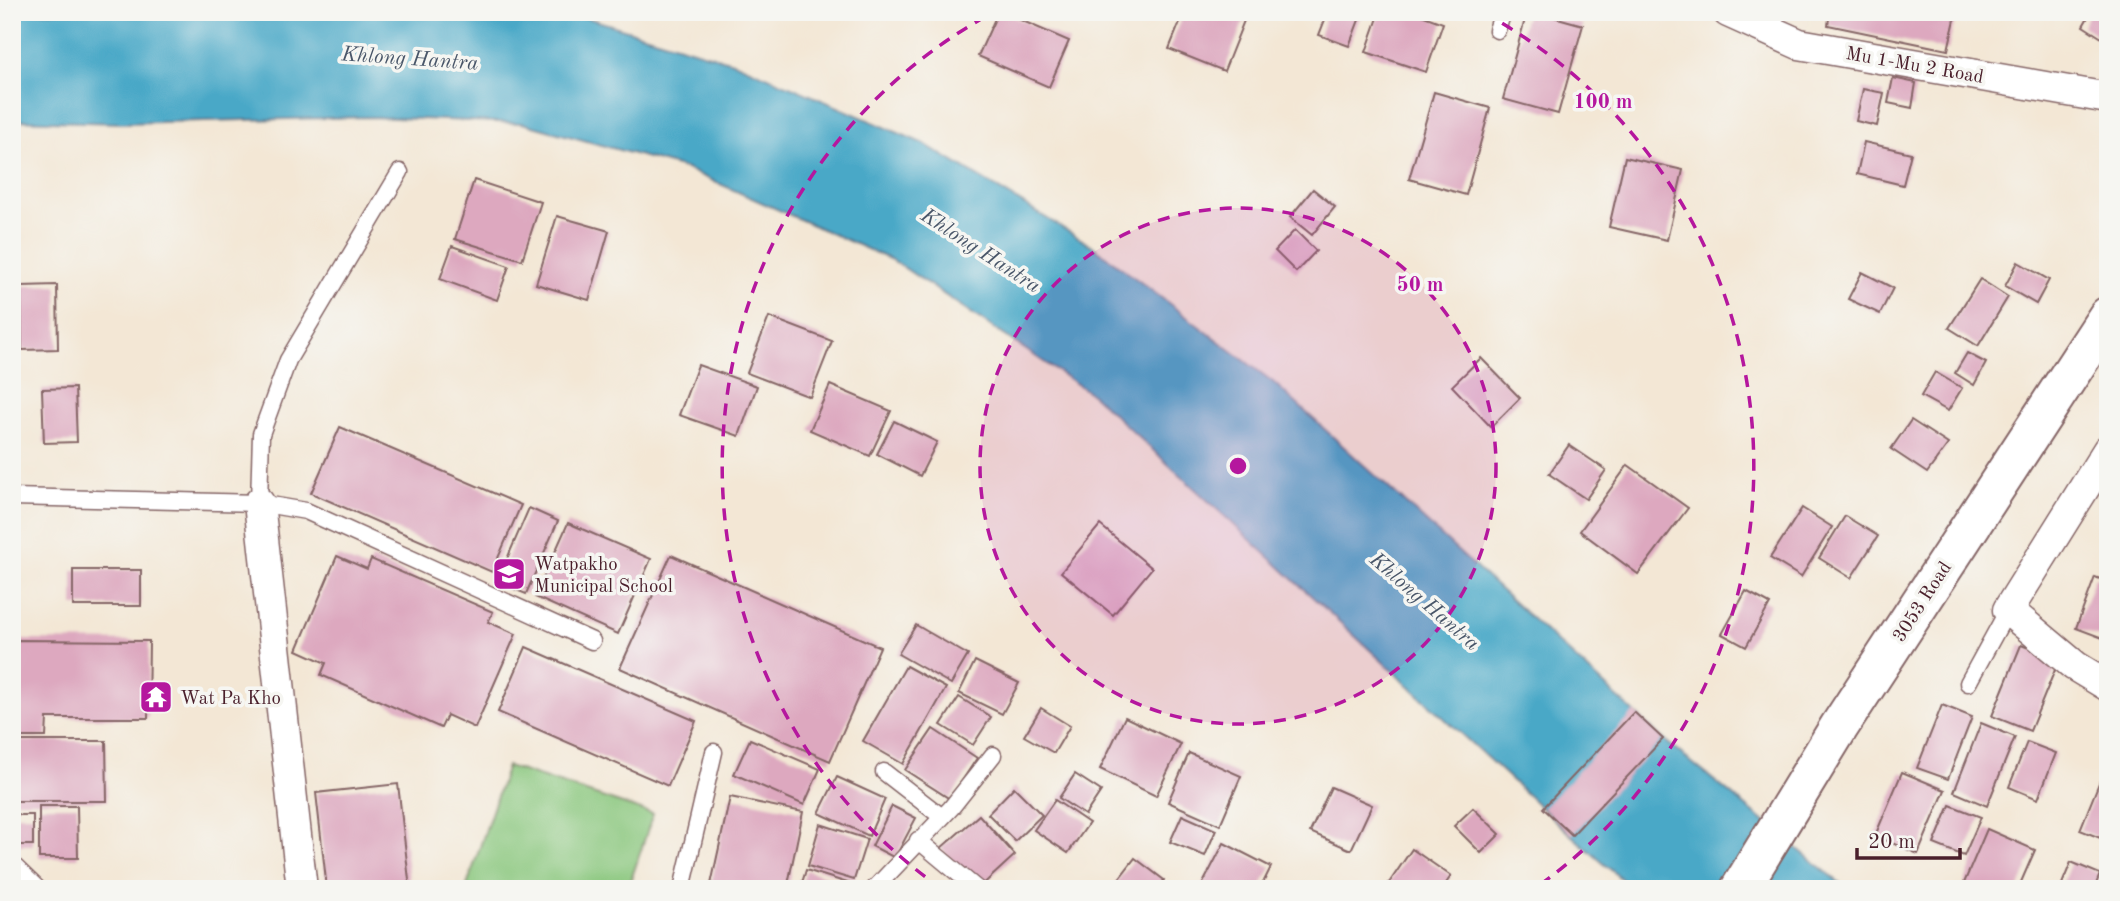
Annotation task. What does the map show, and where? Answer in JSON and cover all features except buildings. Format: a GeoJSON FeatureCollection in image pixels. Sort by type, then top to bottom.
{"type":"FeatureCollection","features":[{"type":"Feature","properties":{"kind":"main road","name":"3053 Road"},"geometry":{"type":"LineString","coordinates":[[1740,889],[1839,727],[2108,316]]}},
{"type":"Feature","properties":{"kind":"street","name":"Mu 1-Mu 2 Road"},"geometry":{"type":"LineString","coordinates":[[1728,12],[1799,44],[2108,98]]}},
{"type":"Feature","properties":{"kind":"street"},"geometry":{"type":"LineString","coordinates":[[2108,450],[2008,610],[2075,666],[2108,686]]}},
{"type":"Feature","properties":{"kind":"street"},"geometry":{"type":"LineString","coordinates":[[259,503],[302,889]]}},
{"type":"Feature","properties":{"kind":"lane"},"geometry":{"type":"LineString","coordinates":[[1497,30],[1503,12]]}},
{"type":"Feature","properties":{"kind":"lane"},"geometry":{"type":"LineString","coordinates":[[259,503],[261,434],[288,360],[400,172]]}},
{"type":"Feature","properties":{"kind":"lane"},"geometry":{"type":"LineString","coordinates":[[12,497],[259,503],[306,511],[592,641]]}},
{"type":"Feature","properties":{"kind":"lane"},"geometry":{"type":"LineString","coordinates":[[1968,683],[2008,610]]}},
{"type":"Feature","properties":{"kind":"lane"},"geometry":{"type":"LineString","coordinates":[[682,889],[714,752]]}},
{"type":"Feature","properties":{"kind":"lane"},"geometry":{"type":"LineString","coordinates":[[874,889],[942,817],[993,755]]}},
{"type":"Feature","properties":{"kind":"lane"},"geometry":{"type":"LineString","coordinates":[[884,772],[942,817]]}},
{"type":"Feature","properties":{"kind":"lane"},"geometry":{"type":"LineString","coordinates":[[918,840],[976,889]]}},
{"type":"Feature","properties":{"kind":"lane"},"geometry":{"type":"LineString","coordinates":[[12,864],[38,889]]}},
{"type":"Feature","properties":{"kind":"green space"},"geometry":{"type":"Polygon","coordinates":[[[507,766],[653,814],[628,889],[466,889],[507,766]]]}},
{"type":"Feature","properties":{"kind":"water","name":"Khlong Hantra"},"geometry":{"type":"Polygon","coordinates":[[[12,12],[568,12],[736,63],[924,144],[1094,247],[1273,382],[1663,739],[1847,889],[1633,889],[1093,395],[894,261],[684,168],[522,123],[370,117],[122,123],[12,120],[12,12]]]}},
{"type":"Feature","properties":{"kind":"place","name":"Watpakho Municipal School"},"geometry":{"type":"Point","coordinates":[509,574]}},
{"type":"Feature","properties":{"kind":"place","name":"Wat Pa Kho"},"geometry":{"type":"Point","coordinates":[156,697]}}]}
